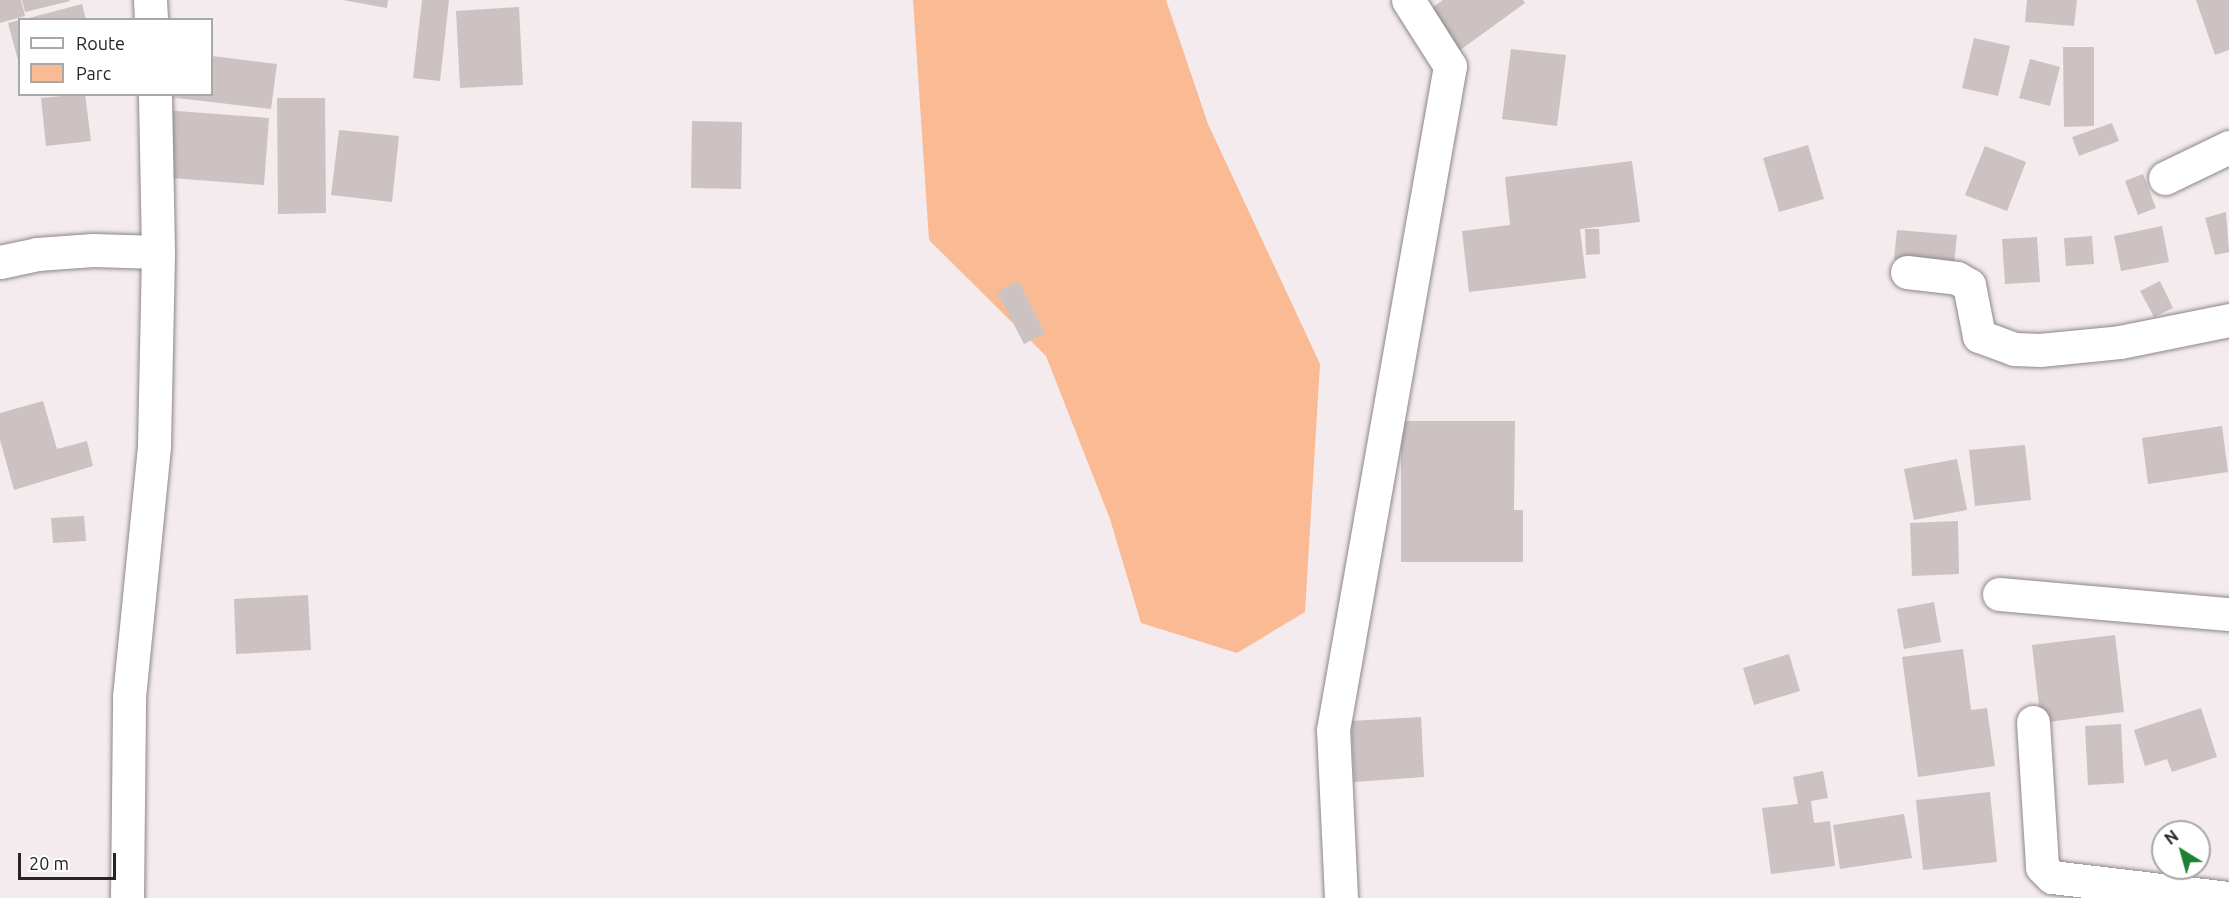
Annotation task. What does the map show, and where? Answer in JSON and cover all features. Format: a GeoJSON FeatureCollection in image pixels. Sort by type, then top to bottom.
{"type":"FeatureCollection","features":[{"type":"Feature","properties":{"kind":"street"},"geometry":{"type":"LineString","coordinates":[[150,0],[151,18]]}},
{"type":"Feature","properties":{"kind":"street"},"geometry":{"type":"LineString","coordinates":[[1341,898],[1334,730],[1450,66],[1408,0]]}},
{"type":"Feature","properties":{"kind":"street"},"geometry":{"type":"LineString","coordinates":[[127,898],[129,697],[154,446],[158,252],[155,96]]}},
{"type":"Feature","properties":{"kind":"street"},"geometry":{"type":"LineString","coordinates":[[2165,178],[2229,147]]}},
{"type":"Feature","properties":{"kind":"street"},"geometry":{"type":"LineString","coordinates":[[0,262],[37,254],[93,250],[158,252]]}},
{"type":"Feature","properties":{"kind":"street"},"geometry":{"type":"LineString","coordinates":[[1907,272],[1957,278],[1969,285],[1979,336],[2014,349],[2040,350],[2120,342],[2229,320]]}},
{"type":"Feature","properties":{"kind":"street"},"geometry":{"type":"LineString","coordinates":[[1999,594],[2229,614]]}},
{"type":"Feature","properties":{"kind":"street"},"geometry":{"type":"LineString","coordinates":[[2033,722],[2042,867],[2052,877],[2229,898]]}},
{"type":"Feature","properties":{"kind":"green space"},"geometry":{"type":"Polygon","coordinates":[[[913,0],[1166,0],[1208,124],[1320,364],[1305,612],[1237,653],[1141,623],[1110,519],[1046,356],[929,240],[913,0]]]}},
{"type":"Feature","properties":{"kind":"building"},"geometry":{"type":"Polygon","coordinates":[[[0,0],[21,0],[25,16],[0,23],[0,0]]]}},
{"type":"Feature","properties":{"kind":"building"},"geometry":{"type":"Polygon","coordinates":[[[22,0],[69,0],[70,1],[25,12],[22,0]]]}},
{"type":"Feature","properties":{"kind":"building"},"geometry":{"type":"Polygon","coordinates":[[[343,0],[388,0],[387,8],[343,0]]]}},
{"type":"Feature","properties":{"kind":"building"},"geometry":{"type":"Polygon","coordinates":[[[422,0],[449,0],[440,81],[413,78],[422,0]]]}},
{"type":"Feature","properties":{"kind":"building"},"geometry":{"type":"Polygon","coordinates":[[[1443,0],[1523,0],[1525,3],[1452,56],[1422,15],[1443,0]]]}},
{"type":"Feature","properties":{"kind":"building"},"geometry":{"type":"Polygon","coordinates":[[[2027,0],[2077,0],[2074,26],[2025,22],[2027,0]]]}},
{"type":"Feature","properties":{"kind":"building"},"geometry":{"type":"Polygon","coordinates":[[[2196,0],[2229,0],[2229,50],[2215,55],[2196,0]]]}},
{"type":"Feature","properties":{"kind":"building"},"geometry":{"type":"Polygon","coordinates":[[[82,4],[86,18],[29,18],[82,4]]]}},
{"type":"Feature","properties":{"kind":"building"},"geometry":{"type":"Polygon","coordinates":[[[519,7],[523,85],[460,88],[456,11],[519,7]]]}},
{"type":"Feature","properties":{"kind":"building"},"geometry":{"type":"Polygon","coordinates":[[[18,20],[18,60],[8,23],[18,20]]]}},
{"type":"Feature","properties":{"kind":"building"},"geometry":{"type":"Polygon","coordinates":[[[1974,38],[2010,46],[1998,96],[1962,88],[1974,38]]]}},
{"type":"Feature","properties":{"kind":"building"},"geometry":{"type":"Polygon","coordinates":[[[2063,47],[2094,47],[2094,126],[2064,127],[2063,47]]]}},
{"type":"Feature","properties":{"kind":"building"},"geometry":{"type":"Polygon","coordinates":[[[1511,49],[1566,55],[1557,126],[1502,119],[1511,49]]]}},
{"type":"Feature","properties":{"kind":"building"},"geometry":{"type":"Polygon","coordinates":[[[213,56],[277,64],[271,109],[168,97],[213,96],[213,56]]]}},
{"type":"Feature","properties":{"kind":"building"},"geometry":{"type":"Polygon","coordinates":[[[2030,59],[2060,67],[2050,106],[2019,98],[2030,59]]]}},
{"type":"Feature","properties":{"kind":"building"},"geometry":{"type":"Polygon","coordinates":[[[85,96],[91,141],[46,146],[41,98],[85,96]]]}},
{"type":"Feature","properties":{"kind":"building"},"geometry":{"type":"Polygon","coordinates":[[[277,98],[325,98],[326,213],[278,214],[277,98]]]}},
{"type":"Feature","properties":{"kind":"building"},"geometry":{"type":"Polygon","coordinates":[[[164,110],[269,118],[264,185],[158,177],[164,110]]]}},
{"type":"Feature","properties":{"kind":"building"},"geometry":{"type":"Polygon","coordinates":[[[692,121],[742,122],[741,189],[691,188],[692,121]]]}},
{"type":"Feature","properties":{"kind":"building"},"geometry":{"type":"Polygon","coordinates":[[[2112,123],[2119,141],[2079,156],[2072,137],[2112,123]]]}},
{"type":"Feature","properties":{"kind":"building"},"geometry":{"type":"Polygon","coordinates":[[[339,130],[399,136],[392,202],[331,195],[339,130]]]}},
{"type":"Feature","properties":{"kind":"building"},"geometry":{"type":"Polygon","coordinates":[[[1808,145],[1824,199],[1779,212],[1763,158],[1808,145]]]}},
{"type":"Feature","properties":{"kind":"building"},"geometry":{"type":"Polygon","coordinates":[[[1985,146],[2026,162],[2007,211],[1965,195],[1985,146]]]}},
{"type":"Feature","properties":{"kind":"building"},"geometry":{"type":"Polygon","coordinates":[[[1632,161],[1640,222],[1580,229],[1586,278],[1469,292],[1462,231],[1510,225],[1505,177],[1632,161]]]}},
{"type":"Feature","properties":{"kind":"building"},"geometry":{"type":"Polygon","coordinates":[[[2143,174],[2156,208],[2138,215],[2125,181],[2143,174]]]}},
{"type":"Feature","properties":{"kind":"building"},"geometry":{"type":"Polygon","coordinates":[[[2226,212],[2229,252],[2215,255],[2205,218],[2226,212]]]}},
{"type":"Feature","properties":{"kind":"building"},"geometry":{"type":"Polygon","coordinates":[[[2162,226],[2169,262],[2121,271],[2114,236],[2162,226]]]}},
{"type":"Feature","properties":{"kind":"building"},"geometry":{"type":"Polygon","coordinates":[[[1585,229],[1599,229],[1600,254],[1586,255],[1585,229]]]}},
{"type":"Feature","properties":{"kind":"building"},"geometry":{"type":"Polygon","coordinates":[[[1897,230],[1957,235],[1954,264],[1894,259],[1897,230]]]}},
{"type":"Feature","properties":{"kind":"building"},"geometry":{"type":"Polygon","coordinates":[[[2092,236],[2094,264],[2066,266],[2064,238],[2092,236]]]}},
{"type":"Feature","properties":{"kind":"building"},"geometry":{"type":"Polygon","coordinates":[[[2037,237],[2040,282],[2005,284],[2002,239],[2037,237]]]}},
{"type":"Feature","properties":{"kind":"building"},"geometry":{"type":"Polygon","coordinates":[[[1018,281],[1045,333],[1024,344],[997,292],[1018,281]]]}},
{"type":"Feature","properties":{"kind":"building"},"geometry":{"type":"Polygon","coordinates":[[[2160,281],[2173,308],[2154,317],[2140,291],[2160,281]]]}},
{"type":"Feature","properties":{"kind":"building"},"geometry":{"type":"Polygon","coordinates":[[[43,401],[57,449],[87,441],[93,466],[14,490],[0,440],[0,413],[43,401]]]}},
{"type":"Feature","properties":{"kind":"building"},"geometry":{"type":"Polygon","coordinates":[[[1401,421],[1515,421],[1514,510],[1523,510],[1523,562],[1401,562],[1401,421]]]}},
{"type":"Feature","properties":{"kind":"building"},"geometry":{"type":"Polygon","coordinates":[[[2222,426],[2228,472],[2148,484],[2142,438],[2222,426]]]}},
{"type":"Feature","properties":{"kind":"building"},"geometry":{"type":"Polygon","coordinates":[[[2025,445],[2031,500],[1975,506],[1969,450],[2025,445]]]}},
{"type":"Feature","properties":{"kind":"building"},"geometry":{"type":"Polygon","coordinates":[[[1957,459],[1967,510],[1914,520],[1904,469],[1957,459]]]}},
{"type":"Feature","properties":{"kind":"building"},"geometry":{"type":"Polygon","coordinates":[[[84,516],[86,541],[53,543],[51,518],[84,516]]]}},
{"type":"Feature","properties":{"kind":"building"},"geometry":{"type":"Polygon","coordinates":[[[1958,521],[1959,574],[1912,576],[1910,523],[1958,521]]]}},
{"type":"Feature","properties":{"kind":"building"},"geometry":{"type":"Polygon","coordinates":[[[308,595],[311,650],[236,654],[234,599],[308,595]]]}},
{"type":"Feature","properties":{"kind":"building"},"geometry":{"type":"Polygon","coordinates":[[[1934,602],[1941,642],[1904,649],[1897,609],[1934,602]]]}},
{"type":"Feature","properties":{"kind":"building"},"geometry":{"type":"Polygon","coordinates":[[[2115,635],[2124,712],[2041,723],[2032,645],[2115,635]]]}},
{"type":"Feature","properties":{"kind":"building"},"geometry":{"type":"Polygon","coordinates":[[[1963,649],[1971,710],[1987,708],[1995,766],[1918,777],[1902,657],[1963,649]]]}},
{"type":"Feature","properties":{"kind":"building"},"geometry":{"type":"Polygon","coordinates":[[[1789,654],[1800,691],[1754,705],[1743,668],[1789,654]]]}},
{"type":"Feature","properties":{"kind":"building"},"geometry":{"type":"Polygon","coordinates":[[[2201,708],[2217,757],[2172,772],[2167,759],[2145,766],[2134,730],[2201,708]]]}},
{"type":"Feature","properties":{"kind":"building"},"geometry":{"type":"Polygon","coordinates":[[[1421,717],[1424,777],[1354,782],[1351,721],[1421,717]]]}},
{"type":"Feature","properties":{"kind":"building"},"geometry":{"type":"Polygon","coordinates":[[[2121,724],[2124,783],[2088,785],[2085,726],[2121,724]]]}},
{"type":"Feature","properties":{"kind":"building"},"geometry":{"type":"Polygon","coordinates":[[[1823,771],[1828,798],[1811,801],[1814,823],[1830,821],[1835,866],[1771,874],[1762,808],[1798,804],[1793,777],[1823,771]]]}},
{"type":"Feature","properties":{"kind":"building"},"geometry":{"type":"Polygon","coordinates":[[[1990,792],[1997,862],[1923,870],[1916,800],[1990,792]]]}},
{"type":"Feature","properties":{"kind":"building"},"geometry":{"type":"Polygon","coordinates":[[[1904,814],[1912,858],[1840,869],[1833,825],[1904,814]]]}}]}
